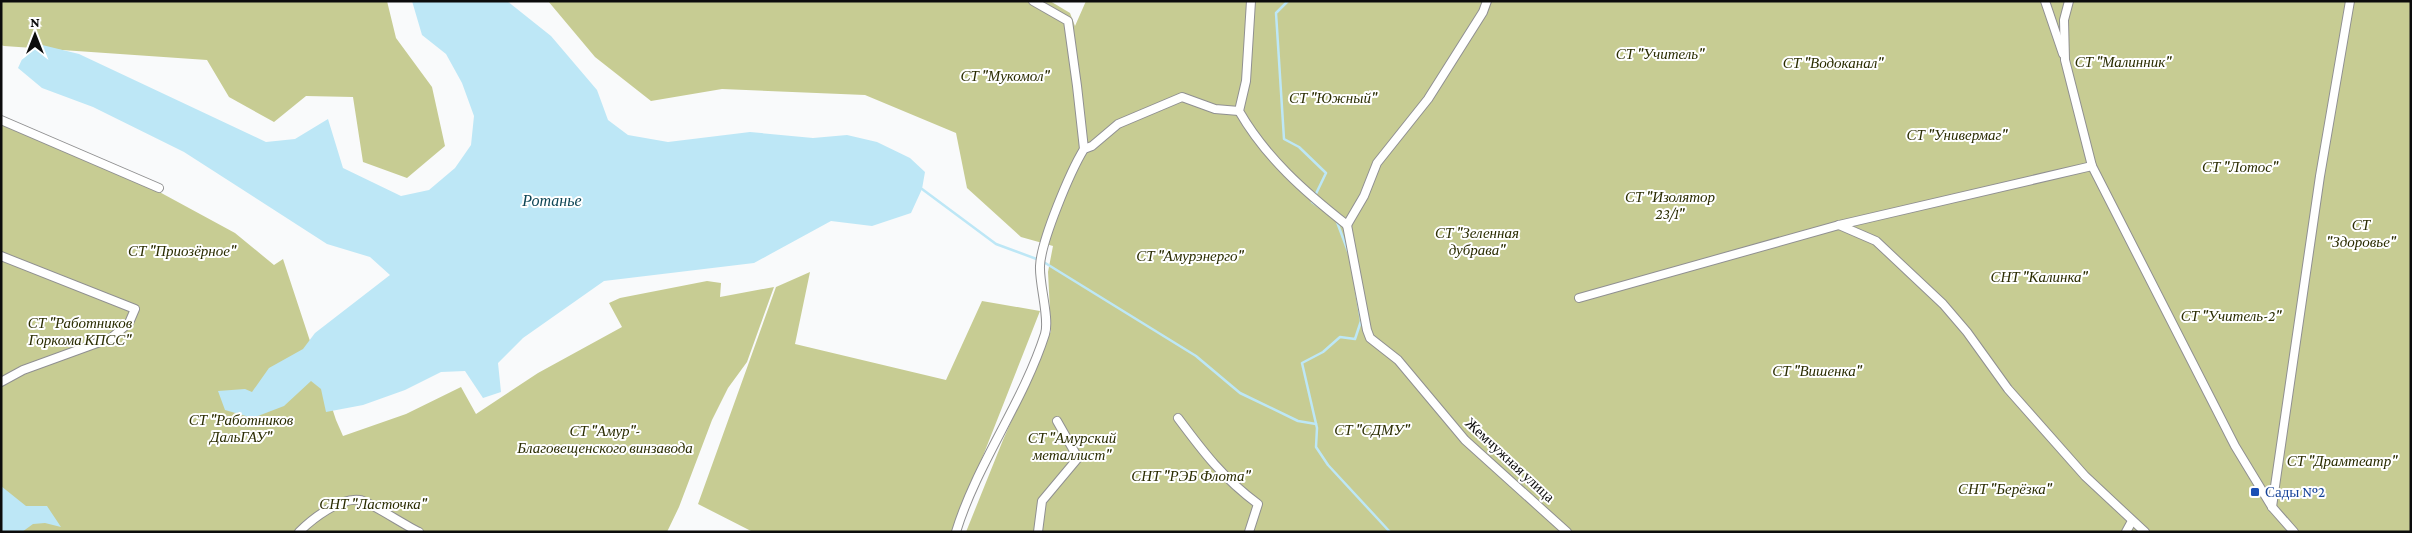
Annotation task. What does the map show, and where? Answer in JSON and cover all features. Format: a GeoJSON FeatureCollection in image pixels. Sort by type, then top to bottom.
{"type":"FeatureCollection","features":[{"type":"Feature","properties":{"kind":"street"},"geometry":{"type":"LineString","coordinates":[[956,532],[960,517],[1035,362],[1046,331],[1040,266],[1042,254],[1056,213],[1084,149],[1078,86],[1068,21],[1033,1]]}},
{"type":"Feature","properties":{"kind":"street"},"geometry":{"type":"LineString","coordinates":[[1251,1],[1246,81],[1239,111],[1261,145],[1281,168],[1347,225],[1364,196],[1377,163],[1428,99],[1483,12],[1487,1]]}},
{"type":"Feature","properties":{"kind":"street"},"geometry":{"type":"LineString","coordinates":[[2045,1],[2065,60],[2092,166],[2235,446],[2272,507],[2294,532]]}},
{"type":"Feature","properties":{"kind":"street"},"geometry":{"type":"LineString","coordinates":[[2065,60],[2064,20],[2069,1]]}},
{"type":"Feature","properties":{"kind":"street"},"geometry":{"type":"LineString","coordinates":[[2272,507],[2319,186],[2350,1]]}},
{"type":"Feature","properties":{"kind":"street"},"geometry":{"type":"LineString","coordinates":[[1084,149],[1092,146],[1118,124],[1182,97],[1214,110],[1239,111]]}},
{"type":"Feature","properties":{"kind":"street"},"geometry":{"type":"LineString","coordinates":[[1,120],[159,188]]}},
{"type":"Feature","properties":{"kind":"street"},"geometry":{"type":"LineString","coordinates":[[1579,298],[1839,224],[2092,166]]}},
{"type":"Feature","properties":{"kind":"street"},"geometry":{"type":"LineString","coordinates":[[1839,224],[1876,242],[1943,304],[1967,332],[2008,389],[2085,476],[2144,532]]}},
{"type":"Feature","properties":{"kind":"street","name":"Жемчужная улица"},"geometry":{"type":"LineString","coordinates":[[1347,225],[1366,330],[1370,338],[1398,360],[1465,440],[1567,532]]}},
{"type":"Feature","properties":{"kind":"street"},"geometry":{"type":"LineString","coordinates":[[1,256],[135,309],[129,323],[111,338],[23,370],[1,382]]}},
{"type":"Feature","properties":{"kind":"street"},"geometry":{"type":"LineString","coordinates":[[1178,418],[1210,461],[1233,485],[1258,504],[1249,532]]}},
{"type":"Feature","properties":{"kind":"street"},"geometry":{"type":"LineString","coordinates":[[1038,532],[1042,501],[1078,458],[1057,421]]}},
{"type":"Feature","properties":{"kind":"street"},"geometry":{"type":"LineString","coordinates":[[299,532],[316,516],[347,502],[361,500],[403,525],[419,532]]}},
{"type":"Feature","properties":{"kind":"street"},"geometry":{"type":"LineString","coordinates":[[2126,532],[2132,521]]}},
{"type":"Feature","properties":{"kind":"green space"},"geometry":{"type":"Polygon","coordinates":[[[1,1],[387,1],[396,38],[432,87],[445,146],[407,178],[363,162],[353,97],[306,96],[274,122],[229,97],[207,60],[1,45],[1,1]]]}},
{"type":"Feature","properties":{"kind":"green space"},"geometry":{"type":"Polygon","coordinates":[[[548,1],[1050,1],[1070,13],[1075,26],[1086,1],[2411,1],[2411,532],[966,532],[1003,440],[1051,331],[1048,272],[1053,246],[1021,237],[967,188],[956,133],[865,95],[722,89],[651,101],[595,57],[548,1]]]}},
{"type":"Feature","properties":{"kind":"green space"},"geometry":{"type":"Polygon","coordinates":[[[1,123],[141,182],[235,233],[274,265],[283,259],[343,436],[406,414],[461,387],[476,414],[538,373],[622,327],[609,303],[620,298],[707,281],[721,283],[720,297],[774,287],[747,362],[728,388],[712,420],[679,507],[667,532],[1,532],[1,123]]]}},
{"type":"Feature","properties":{"kind":"green space"},"geometry":{"type":"Polygon","coordinates":[[[810,272],[795,344],[946,380],[982,301],[1040,311],[953,532],[753,532],[698,504],[776,287],[810,272]]]}},
{"type":"Feature","properties":{"kind":"water","name":"Ротанье"},"geometry":{"type":"Polygon","coordinates":[[[412,1],[507,1],[551,36],[597,90],[608,120],[628,135],[668,142],[750,132],[813,138],[847,135],[877,142],[910,158],[925,172],[922,189],[911,213],[872,226],[831,221],[754,263],[604,281],[523,338],[498,363],[501,392],[483,398],[465,371],[441,372],[405,390],[363,405],[326,412],[321,389],[311,381],[284,406],[253,418],[225,410],[218,391],[245,389],[252,392],[269,368],[303,349],[315,333],[390,275],[370,257],[327,244],[184,152],[93,107],[42,88],[18,68],[30,42],[79,54],[266,142],[295,139],[328,119],[343,168],[401,196],[429,190],[455,168],[471,145],[474,116],[462,83],[446,54],[422,35],[412,1]]]}},
{"type":"Feature","properties":{"kind":"water"},"geometry":{"type":"Polygon","coordinates":[[[1,486],[26,506],[47,506],[61,527],[45,523],[33,524],[22,532],[1,531],[1,486]]]}},
{"type":"Feature","properties":{"kind":"waterway"},"geometry":{"type":"LineString","coordinates":[[1288,1],[1276,13],[1284,139],[1299,147],[1326,173],[1312,202],[1319,207]]}},
{"type":"Feature","properties":{"kind":"waterway"},"geometry":{"type":"LineString","coordinates":[[922,189],[996,244],[1042,261],[1196,356],[1240,393],[1298,421],[1316,424]]}},
{"type":"Feature","properties":{"kind":"waterway"},"geometry":{"type":"LineString","coordinates":[[1337,222],[1349,254]]}},
{"type":"Feature","properties":{"kind":"waterway"},"geometry":{"type":"LineString","coordinates":[[1356,291],[1361,321],[1355,339],[1340,337],[1323,352],[1302,363],[1317,428],[1316,447],[1328,465],[1390,532]]}},
{"type":"Feature","properties":{"kind":"place","name":"Сады №2"},"geometry":{"type":"Point","coordinates":[2255,492]}},
{"type":"Feature","properties":{"kind":"park label","name":"СТ \"Учитель\""},"geometry":{"type":"Point","coordinates":[1660,54]}},
{"type":"Feature","properties":{"kind":"park label","name":"СТ \"Малинник\""},"geometry":{"type":"Point","coordinates":[2123,62]}},
{"type":"Feature","properties":{"kind":"park label","name":"СТ \"Водоканал\""},"geometry":{"type":"Point","coordinates":[1833,63]}},
{"type":"Feature","properties":{"kind":"park label","name":"СТ \"Мукомол\""},"geometry":{"type":"Point","coordinates":[1005,76]}},
{"type":"Feature","properties":{"kind":"park label","name":"СТ \"Южный\""},"geometry":{"type":"Point","coordinates":[1333,98]}},
{"type":"Feature","properties":{"kind":"park label","name":"СТ \"Универмаг\""},"geometry":{"type":"Point","coordinates":[1957,135]}},
{"type":"Feature","properties":{"kind":"park label","name":"СТ \"Лотос\""},"geometry":{"type":"Point","coordinates":[2240,167]}},
{"type":"Feature","properties":{"kind":"park label","name":"СТ \"Изолятор 23/1\""},"geometry":{"type":"Point","coordinates":[1670,206]}},
{"type":"Feature","properties":{"kind":"park label","name":"СТ \"Здоровье\""},"geometry":{"type":"Point","coordinates":[2361,234]}},
{"type":"Feature","properties":{"kind":"park label","name":"СТ \"Зеленная дубрава\""},"geometry":{"type":"Point","coordinates":[1477,242]}},
{"type":"Feature","properties":{"kind":"park label","name":"СТ \"Приозёрное\""},"geometry":{"type":"Point","coordinates":[182,251]}},
{"type":"Feature","properties":{"kind":"park label","name":"СТ \"Амурэнерго\""},"geometry":{"type":"Point","coordinates":[1190,256]}},
{"type":"Feature","properties":{"kind":"park label","name":"СНТ \"Калинка\""},"geometry":{"type":"Point","coordinates":[2039,277]}},
{"type":"Feature","properties":{"kind":"park label","name":"СТ \"Учитель-2\""},"geometry":{"type":"Point","coordinates":[2231,316]}},
{"type":"Feature","properties":{"kind":"park label","name":"СТ \"Работников Горкома КПСС\""},"geometry":{"type":"Point","coordinates":[80,332]}},
{"type":"Feature","properties":{"kind":"park label","name":"СТ \"Вишенка\""},"geometry":{"type":"Point","coordinates":[1817,371]}},
{"type":"Feature","properties":{"kind":"park label","name":"СТ \"Работников ДальГАУ\""},"geometry":{"type":"Point","coordinates":[241,428]}},
{"type":"Feature","properties":{"kind":"park label","name":"СТ \"СДМУ\""},"geometry":{"type":"Point","coordinates":[1372,430]}},
{"type":"Feature","properties":{"kind":"park label","name":"СТ \"Амур\"- Благовещенского винзавода"},"geometry":{"type":"Point","coordinates":[605,440]}},
{"type":"Feature","properties":{"kind":"park label","name":"СТ \"Амурский металлист\""},"geometry":{"type":"Point","coordinates":[1072,446]}},
{"type":"Feature","properties":{"kind":"park label","name":"СТ \"Драмтеатр\""},"geometry":{"type":"Point","coordinates":[2342,461]}},
{"type":"Feature","properties":{"kind":"park label","name":"СНТ \"РЭБ Флота\""},"geometry":{"type":"Point","coordinates":[1191,476]}},
{"type":"Feature","properties":{"kind":"park label","name":"СНТ \"Берёзка\""},"geometry":{"type":"Point","coordinates":[2005,489]}},
{"type":"Feature","properties":{"kind":"park label","name":"СНТ \"Ласточка\""},"geometry":{"type":"Point","coordinates":[373,504]}}]}
